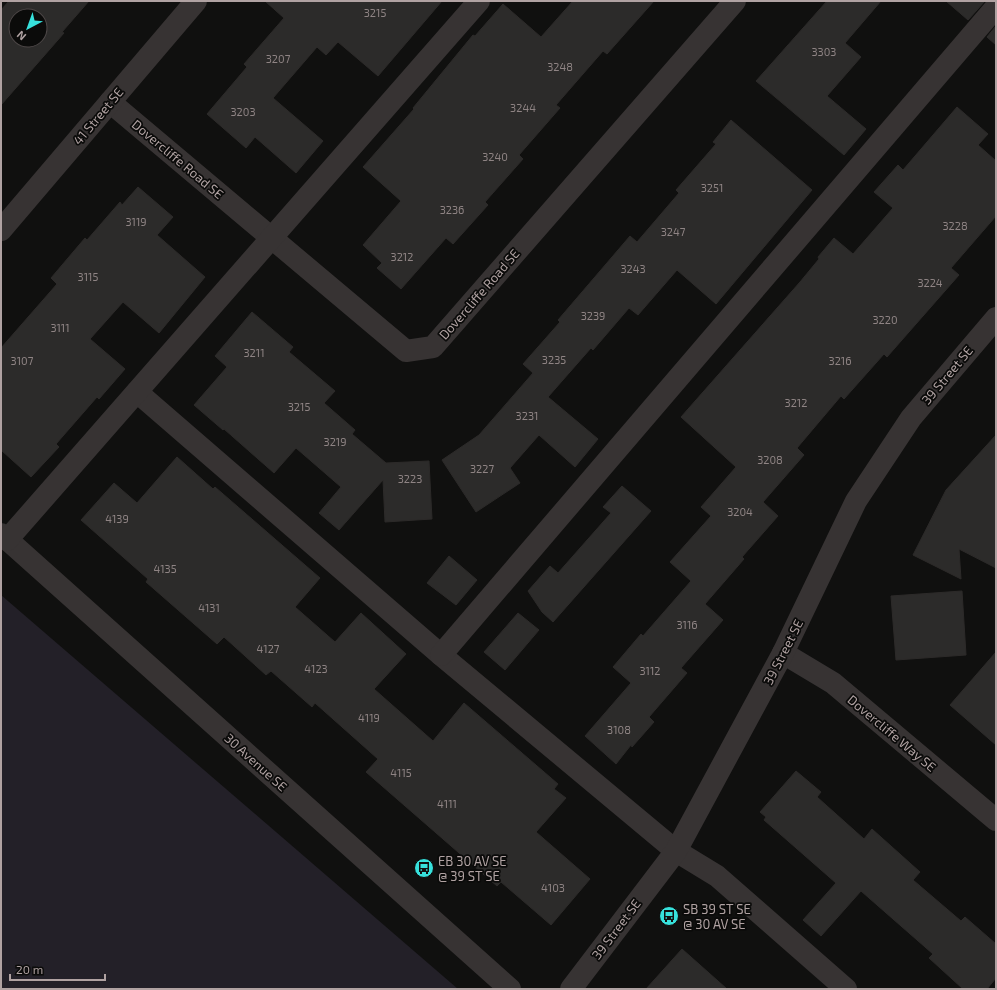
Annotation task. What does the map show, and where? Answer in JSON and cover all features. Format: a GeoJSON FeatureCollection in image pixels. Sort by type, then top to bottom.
{"type":"FeatureCollection","features":[{"type":"Feature","properties":{"kind":"street","name":"41 Street SE"},"geometry":{"type":"LineString","coordinates":[[1,230],[196,1]]}},
{"type":"Feature","properties":{"kind":"street"},"geometry":{"type":"LineString","coordinates":[[4,537],[137,392],[479,1]]}},
{"type":"Feature","properties":{"kind":"street","name":"Dovercliffe Road SE"},"geometry":{"type":"LineString","coordinates":[[110,102],[406,351],[433,347],[735,1]]}},
{"type":"Feature","properties":{"kind":"street"},"geometry":{"type":"LineString","coordinates":[[440,655],[996,7]]}},
{"type":"Feature","properties":{"kind":"street","name":"39 Street SE"},"geometry":{"type":"LineString","coordinates":[[571,989],[676,851],[783,653],[856,501],[911,418],[996,318]]}},
{"type":"Feature","properties":{"kind":"street"},"geometry":{"type":"LineString","coordinates":[[137,392],[440,655],[676,851],[717,876],[846,989]]}},
{"type":"Feature","properties":{"kind":"street","name":"30 Avenue SE"},"geometry":{"type":"LineString","coordinates":[[4,537],[510,989]]}},
{"type":"Feature","properties":{"kind":"street","name":"Dovercliffe Way SE"},"geometry":{"type":"LineString","coordinates":[[783,653],[833,683],[996,820]]}},
{"type":"Feature","properties":{"kind":"shaded area"},"geometry":{"type":"Polygon","coordinates":[[[1,595],[458,989],[1,989],[1,595]]]}},
{"type":"Feature","properties":{"kind":"building"},"geometry":{"type":"Polygon","coordinates":[[[9,1],[89,1],[62,32],[64,33],[1,105],[1,10],[9,1]]]}},
{"type":"Feature","properties":{"kind":"building"},"geometry":{"type":"Polygon","coordinates":[[[265,1],[442,1],[378,76],[338,42],[326,55],[317,47],[273,98],[323,141],[296,173],[255,137],[246,148],[207,114],[247,67],[244,64],[284,18],[265,1]]]}},
{"type":"Feature","properties":{"kind":"building"},"geometry":{"type":"Polygon","coordinates":[[[573,1],[654,1],[607,54],[603,51],[556,105],[560,108],[519,155],[523,159],[485,202],[488,205],[453,244],[446,238],[401,289],[377,268],[382,263],[363,245],[401,201],[363,167],[414,109],[413,108],[473,35],[475,36],[503,4],[541,37],[573,1]]]}},
{"type":"Feature","properties":{"kind":"building"},"geometry":{"type":"Polygon","coordinates":[[[827,1],[881,1],[845,43],[861,57],[827,96],[866,129],[844,155],[756,81],[827,1]]]}},
{"type":"Feature","properties":{"kind":"building"},"geometry":{"type":"Polygon","coordinates":[[[946,1],[985,1],[968,20],[946,1]]]}},
{"type":"Feature","properties":{"kind":"building"},"geometry":{"type":"Polygon","coordinates":[[[996,26],[996,45],[987,37],[996,26]]]}},
{"type":"Feature","properties":{"kind":"building"},"geometry":{"type":"Polygon","coordinates":[[[957,107],[988,134],[978,145],[996,161],[996,216],[951,268],[959,275],[887,357],[884,354],[844,399],[841,396],[797,448],[804,455],[763,502],[778,516],[742,557],[744,559],[705,604],[723,620],[681,668],[687,673],[649,717],[654,722],[632,747],[631,745],[616,764],[585,736],[631,683],[613,667],[641,634],[643,636],[691,581],[670,562],[711,516],[701,507],[736,467],[681,417],[800,282],[834,238],[853,254],[893,208],[874,192],[898,165],[903,170],[957,107]]]}},
{"type":"Feature","properties":{"kind":"building"},"geometry":{"type":"Polygon","coordinates":[[[731,120],[812,190],[716,304],[677,270],[638,315],[629,308],[593,350],[591,348],[548,397],[598,439],[575,467],[539,435],[510,468],[520,483],[476,512],[442,460],[479,435],[533,373],[523,364],[560,322],[558,320],[630,236],[637,242],[679,193],[676,190],[716,144],[713,142],[731,120]]]}},
{"type":"Feature","properties":{"kind":"building"},"geometry":{"type":"Polygon","coordinates":[[[138,187],[173,217],[157,235],[205,277],[159,333],[123,302],[90,339],[125,369],[99,399],[97,397],[56,444],[59,447],[31,477],[1,450],[1,348],[57,284],[51,278],[85,238],[87,240],[120,202],[122,205],[138,187]]]}},
{"type":"Feature","properties":{"kind":"building"},"geometry":{"type":"Polygon","coordinates":[[[252,312],[293,347],[289,352],[335,391],[324,403],[355,430],[352,434],[386,463],[429,461],[432,519],[385,522],[383,480],[339,530],[319,513],[341,487],[296,448],[274,473],[194,405],[227,367],[215,356],[252,312]]]}},
{"type":"Feature","properties":{"kind":"building"},"geometry":{"type":"Polygon","coordinates":[[[996,435],[996,568],[959,549],[961,579],[913,555],[946,490],[996,435]]]}},
{"type":"Feature","properties":{"kind":"building"},"geometry":{"type":"Polygon","coordinates":[[[177,457],[213,489],[215,487],[320,578],[295,607],[335,642],[361,613],[406,654],[374,689],[433,741],[464,703],[558,784],[554,789],[566,798],[536,832],[590,879],[551,925],[501,882],[497,886],[366,772],[378,759],[315,703],[312,707],[271,671],[266,675],[224,637],[217,644],[146,582],[148,579],[81,520],[114,483],[137,503],[177,457]]]}},
{"type":"Feature","properties":{"kind":"building"},"geometry":{"type":"Polygon","coordinates":[[[622,486],[651,511],[553,622],[542,612],[528,591],[550,566],[558,573],[611,513],[603,507],[622,486]]]}},
{"type":"Feature","properties":{"kind":"building"},"geometry":{"type":"Polygon","coordinates":[[[449,556],[477,580],[456,605],[427,583],[449,556]]]}},
{"type":"Feature","properties":{"kind":"building"},"geometry":{"type":"Polygon","coordinates":[[[962,591],[966,655],[896,660],[891,596],[962,591]]]}},
{"type":"Feature","properties":{"kind":"building"},"geometry":{"type":"Polygon","coordinates":[[[518,613],[539,630],[505,670],[484,652],[518,613]]]}},
{"type":"Feature","properties":{"kind":"building"},"geometry":{"type":"Polygon","coordinates":[[[996,652],[996,745],[950,705],[996,652]]]}},
{"type":"Feature","properties":{"kind":"building"},"geometry":{"type":"Polygon","coordinates":[[[796,771],[821,792],[817,797],[864,839],[872,829],[920,872],[913,880],[961,921],[965,917],[996,944],[996,978],[987,989],[963,989],[929,958],[933,954],[861,891],[821,936],[803,920],[836,883],[764,820],[766,817],[760,812],[796,771]]]}},
{"type":"Feature","properties":{"kind":"building"},"geometry":{"type":"Polygon","coordinates":[[[682,949],[727,989],[646,989],[682,949]]]}},
{"type":"Feature","properties":{"kind":"place","name":"EB 30 AV SE @ 39 ST SE"},"geometry":{"type":"Point","coordinates":[424,868]}},
{"type":"Feature","properties":{"kind":"place","name":"SB 39 ST SE @ 30 AV SE"},"geometry":{"type":"Point","coordinates":[669,916]}}]}
